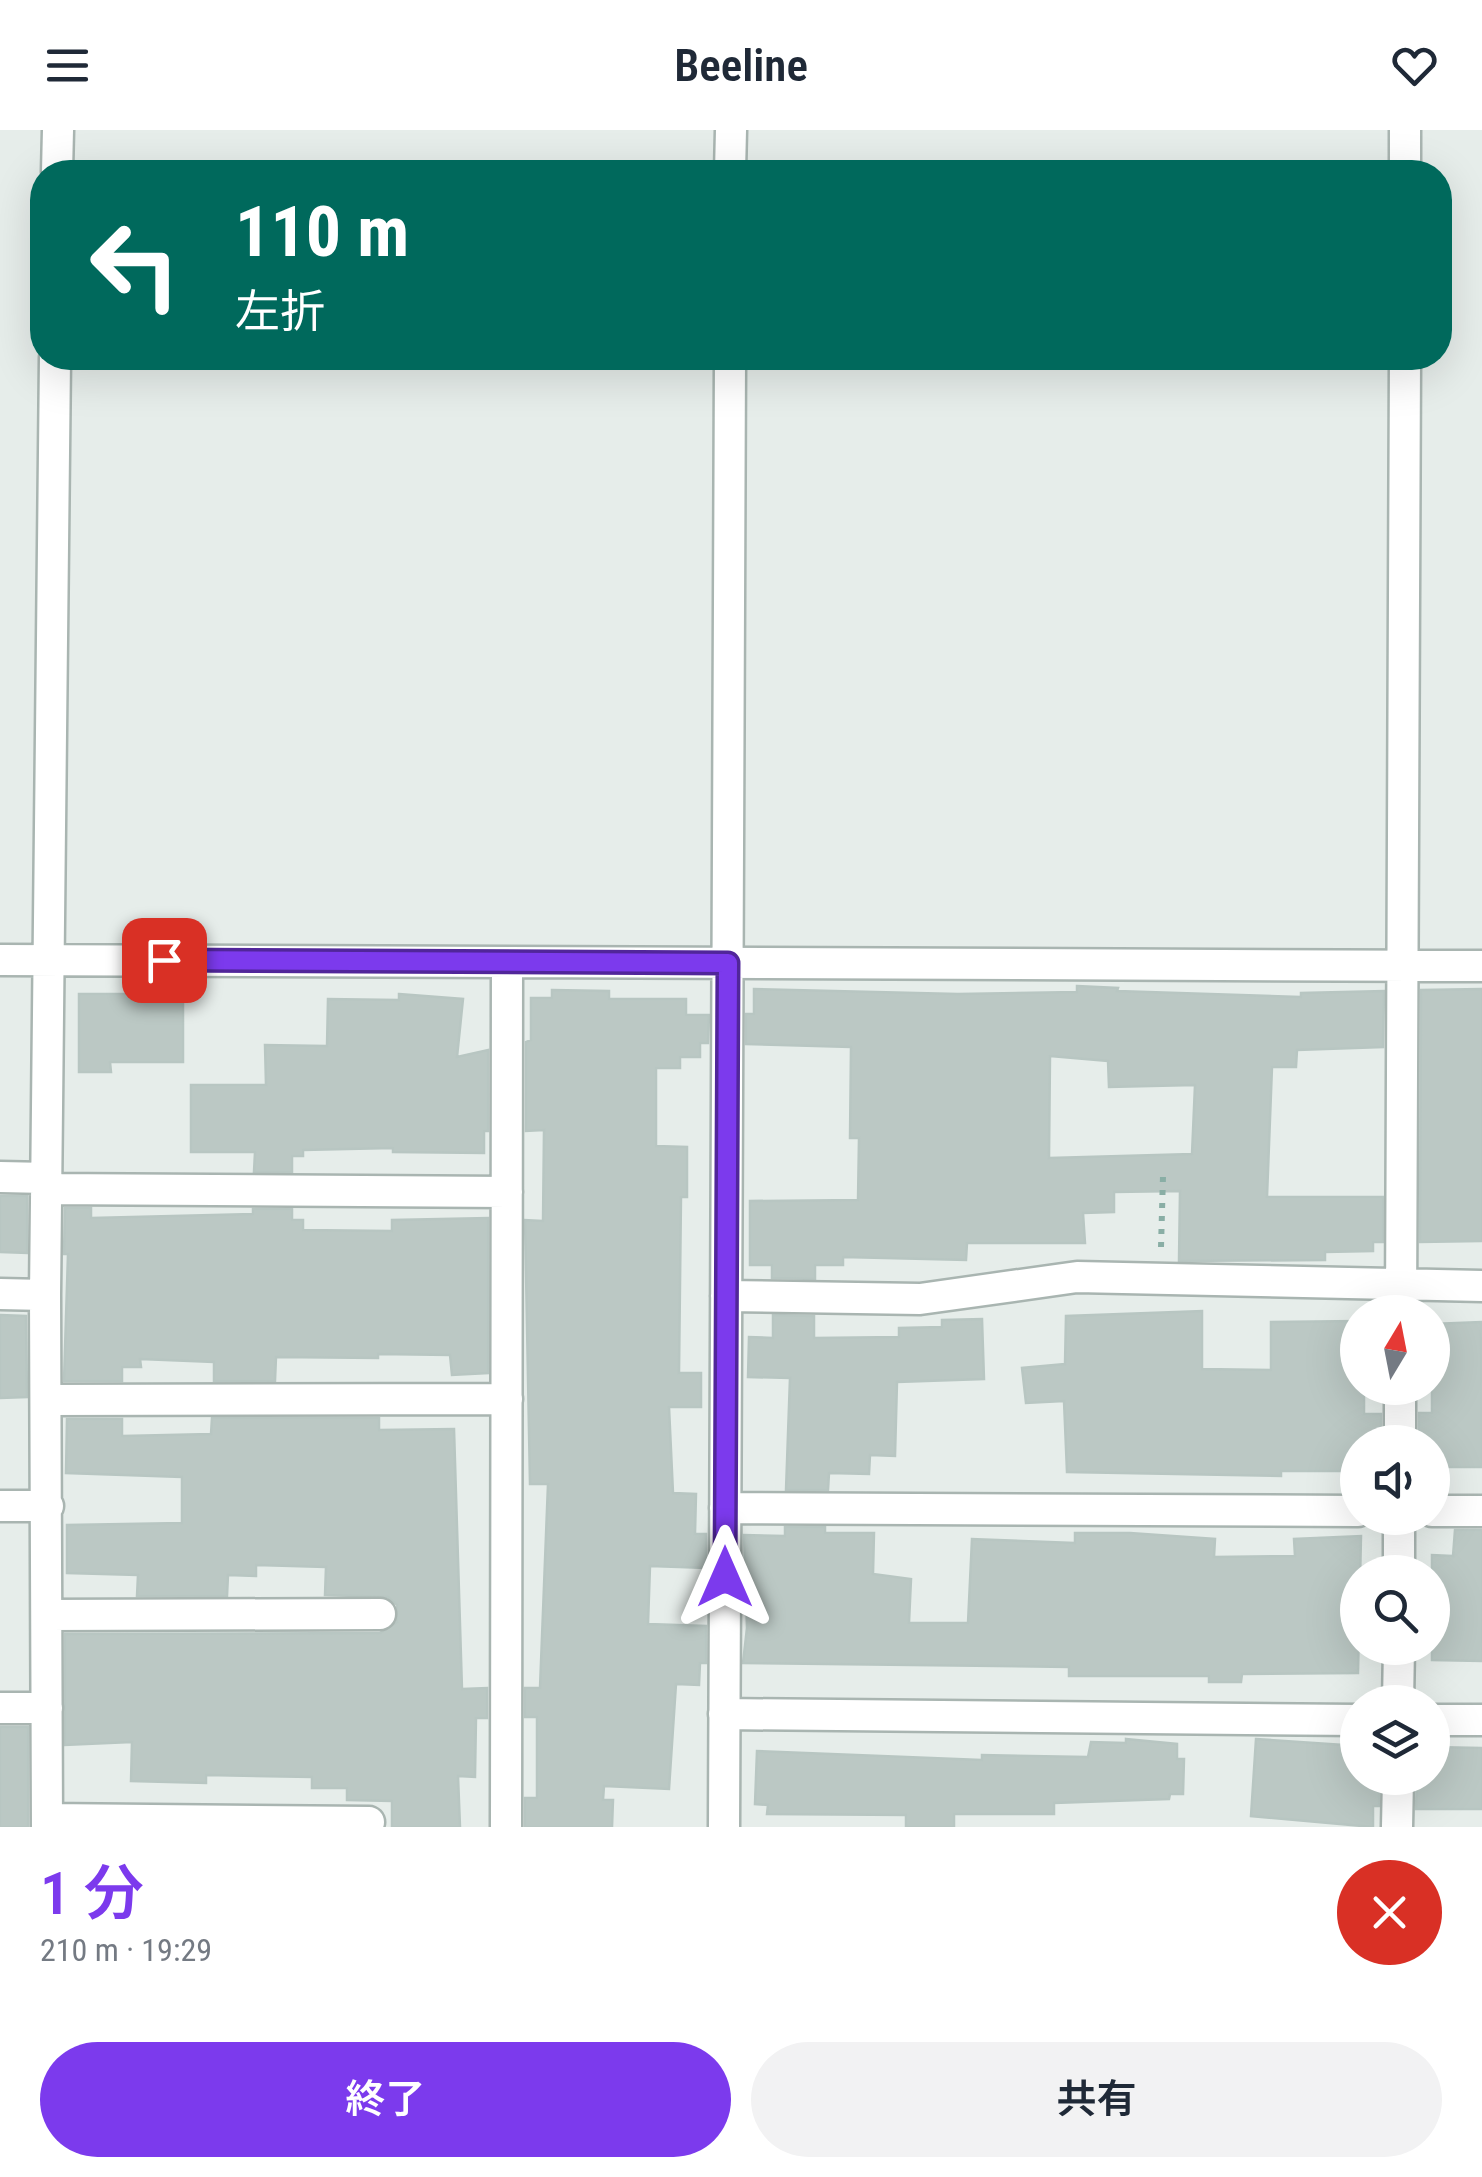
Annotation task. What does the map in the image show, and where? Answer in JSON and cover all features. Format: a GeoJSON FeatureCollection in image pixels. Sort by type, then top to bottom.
{"type":"FeatureCollection","features":[{"type":"Feature","properties":{"kind":"street"},"geometry":{"type":"LineString","coordinates":[[57,160],[58,130]]}},
{"type":"Feature","properties":{"kind":"street"},"geometry":{"type":"LineString","coordinates":[[730,130],[730,160]]}},
{"type":"Feature","properties":{"kind":"street"},"geometry":{"type":"LineString","coordinates":[[1405,130],[1405,160]]}},
{"type":"Feature","properties":{"kind":"street"},"geometry":{"type":"LineString","coordinates":[[56,370],[45,1295],[48,1823],[369,1822]]}},
{"type":"Feature","properties":{"kind":"street"},"geometry":{"type":"LineString","coordinates":[[724,1827],[730,370]]}},
{"type":"Feature","properties":{"kind":"street"},"geometry":{"type":"LineString","coordinates":[[1401,1295],[1405,370]]}},
{"type":"Feature","properties":{"kind":"street"},"geometry":{"type":"LineString","coordinates":[[0,960],[1482,966]]}},
{"type":"Feature","properties":{"kind":"street"},"geometry":{"type":"LineString","coordinates":[[506,1827],[507,962]]}},
{"type":"Feature","properties":{"kind":"street"},"geometry":{"type":"LineString","coordinates":[[0,1177],[46,1184],[507,1192]]}},
{"type":"Feature","properties":{"kind":"street"},"geometry":{"type":"LineString","coordinates":[[726,1296],[920,1298],[1076,1276],[1160,1278],[1355,1295]]}},
{"type":"Feature","properties":{"kind":"street"},"geometry":{"type":"LineString","coordinates":[[1426,1295],[1482,1286]]}},
{"type":"Feature","properties":{"kind":"street"},"geometry":{"type":"LineString","coordinates":[[0,1294],[45,1295]]}},
{"type":"Feature","properties":{"kind":"street"},"geometry":{"type":"LineString","coordinates":[[46,1400],[506,1399]]}},
{"type":"Feature","properties":{"kind":"street"},"geometry":{"type":"LineString","coordinates":[[0,1506],[48,1506]]}},
{"type":"Feature","properties":{"kind":"street"},"geometry":{"type":"LineString","coordinates":[[726,1508],[1340,1511]]}},
{"type":"Feature","properties":{"kind":"street"},"geometry":{"type":"LineString","coordinates":[[1450,1511],[1482,1511]]}},
{"type":"Feature","properties":{"kind":"street"},"geometry":{"type":"LineString","coordinates":[[47,1615],[380,1614]]}},
{"type":"Feature","properties":{"kind":"street"},"geometry":{"type":"LineString","coordinates":[[0,1708],[47,1708]]}},
{"type":"Feature","properties":{"kind":"street"},"geometry":{"type":"LineString","coordinates":[[724,1714],[1340,1720]]}},
{"type":"Feature","properties":{"kind":"street"},"geometry":{"type":"LineString","coordinates":[[1450,1720],[1482,1720]]}},
{"type":"Feature","properties":{"kind":"street"},"geometry":{"type":"LineString","coordinates":[[1398,1795],[1398,1827]]}},
{"type":"Feature","properties":{"kind":"path"},"geometry":{"type":"LineString","coordinates":[[1160,1278],[1163,1176]]}},
{"type":"Feature","properties":{"kind":"building"},"geometry":{"type":"Polygon","coordinates":[[[1077,986],[1118,988],[1117,991],[1301,997],[1301,993],[1384,991],[1383,1047],[1297,1050],[1296,1067],[1272,1067],[1267,1197],[1383,1197],[1383,1242],[1373,1242],[1373,1251],[1325,1252],[1325,1260],[1179,1261],[1180,1191],[1114,1192],[1114,1212],[1083,1213],[1085,1243],[967,1243],[966,1260],[843,1257],[843,1265],[815,1265],[815,1279],[772,1278],[772,1265],[750,1265],[750,1201],[858,1200],[859,1138],[850,1138],[851,1047],[746,1044],[746,1014],[754,1014],[754,989],[958,994],[1077,992],[1077,986]],[[1050,1056],[1049,1158],[1192,1154],[1195,1085],[1109,1087],[1108,1061],[1050,1056]]]}},
{"type":"Feature","properties":{"kind":"building"},"geometry":{"type":"Polygon","coordinates":[[[1482,989],[1482,1241],[1420,1242],[1421,990],[1482,989]]]}},
{"type":"Feature","properties":{"kind":"building"},"geometry":{"type":"Polygon","coordinates":[[[552,990],[609,991],[609,999],[686,999],[686,1015],[709,1015],[708,1043],[700,1043],[700,1057],[680,1057],[680,1068],[656,1068],[656,1146],[687,1147],[687,1197],[681,1197],[679,1373],[701,1373],[701,1407],[669,1407],[673,1493],[696,1494],[695,1534],[706,1534],[706,1568],[650,1566],[648,1624],[706,1626],[706,1663],[700,1663],[699,1685],[676,1684],[669,1789],[604,1786],[603,1800],[613,1800],[612,1827],[525,1827],[525,1798],[537,1798],[537,1717],[525,1717],[525,1688],[540,1688],[548,1484],[530,1484],[525,1220],[543,1221],[544,1130],[526,1131],[526,1042],[531,1040],[531,998],[552,998],[552,990]]]}},
{"type":"Feature","properties":{"kind":"building"},"geometry":{"type":"Polygon","coordinates":[[[79,994],[183,994],[183,1062],[110,1062],[111,1072],[79,1072],[79,994]]]}},
{"type":"Feature","properties":{"kind":"building"},"geometry":{"type":"Polygon","coordinates":[[[399,994],[463,999],[457,1057],[488,1050],[488,1131],[484,1131],[484,1153],[393,1152],[393,1148],[303,1150],[303,1156],[292,1156],[292,1172],[254,1172],[255,1152],[191,1152],[191,1085],[266,1085],[265,1045],[327,1046],[328,999],[399,1000],[399,994]]]}},
{"type":"Feature","properties":{"kind":"building"},"geometry":{"type":"Polygon","coordinates":[[[0,1196],[27,1196],[27,1253],[0,1252],[0,1196]]]}},
{"type":"Feature","properties":{"kind":"building"},"geometry":{"type":"Polygon","coordinates":[[[65,1208],[91,1208],[91,1218],[253,1214],[253,1209],[292,1209],[292,1220],[303,1220],[303,1230],[392,1231],[392,1220],[488,1218],[488,1373],[452,1375],[450,1355],[378,1354],[378,1358],[276,1357],[275,1381],[214,1381],[214,1362],[140,1359],[141,1367],[122,1367],[122,1381],[64,1381],[68,1254],[64,1254],[65,1208]]]}},
{"type":"Feature","properties":{"kind":"building"},"geometry":{"type":"Polygon","coordinates":[[[1202,1311],[1202,1369],[1271,1370],[1271,1322],[1340,1321],[1340,1405],[1364,1405],[1364,1414],[1381,1414],[1381,1425],[1340,1425],[1340,1471],[1281,1471],[1281,1476],[1067,1472],[1064,1401],[1026,1403],[1022,1368],[1065,1364],[1066,1316],[1202,1311]]]}},
{"type":"Feature","properties":{"kind":"building"},"geometry":{"type":"Polygon","coordinates":[[[0,1315],[26,1316],[27,1397],[0,1398],[0,1315]]]}},
{"type":"Feature","properties":{"kind":"building"},"geometry":{"type":"Polygon","coordinates":[[[773,1315],[814,1316],[814,1338],[899,1337],[899,1328],[942,1327],[942,1320],[982,1319],[984,1379],[897,1382],[895,1456],[870,1455],[869,1474],[829,1473],[828,1490],[786,1490],[790,1378],[748,1377],[749,1337],[773,1338],[773,1315]]]}},
{"type":"Feature","properties":{"kind":"building"},"geometry":{"type":"Polygon","coordinates":[[[1481,1322],[1482,1467],[1450,1467],[1450,1425],[1419,1425],[1419,1413],[1432,1413],[1432,1405],[1450,1405],[1450,1323],[1481,1322]]]}},
{"type":"Feature","properties":{"kind":"building"},"geometry":{"type":"Polygon","coordinates":[[[212,1418],[379,1418],[379,1430],[454,1429],[462,1689],[487,1688],[487,1718],[476,1718],[475,1777],[458,1776],[460,1827],[392,1827],[392,1801],[347,1800],[347,1788],[312,1788],[312,1777],[206,1775],[206,1783],[131,1781],[132,1742],[65,1745],[65,1634],[380,1633],[397,1622],[397,1605],[388,1597],[325,1595],[326,1567],[256,1565],[256,1576],[228,1575],[227,1596],[137,1596],[138,1575],[67,1573],[67,1525],[182,1523],[182,1477],[66,1473],[67,1419],[122,1419],[122,1436],[211,1434],[212,1418]]]}},
{"type":"Feature","properties":{"kind":"building"},"geometry":{"type":"Polygon","coordinates":[[[785,1527],[825,1527],[825,1533],[874,1533],[873,1574],[911,1579],[909,1623],[968,1623],[972,1539],[1075,1543],[1075,1533],[1130,1533],[1215,1539],[1214,1557],[1295,1556],[1294,1539],[1361,1536],[1361,1555],[1340,1555],[1340,1665],[1358,1665],[1358,1673],[1242,1674],[1241,1682],[1209,1682],[1209,1676],[1069,1676],[1069,1667],[743,1663],[747,1628],[744,1535],[785,1536],[785,1527]]]}},
{"type":"Feature","properties":{"kind":"building"},"geometry":{"type":"Polygon","coordinates":[[[1455,1530],[1482,1530],[1482,1661],[1450,1660],[1450,1556],[1455,1530]]]}},
{"type":"Feature","properties":{"kind":"building"},"geometry":{"type":"Polygon","coordinates":[[[0,1727],[28,1727],[28,1827],[0,1827],[0,1727]]]}},
{"type":"Feature","properties":{"kind":"building"},"geometry":{"type":"Polygon","coordinates":[[[1126,1739],[1177,1744],[1177,1759],[1184,1759],[1183,1794],[1170,1794],[1169,1799],[1054,1803],[1054,1814],[954,1814],[954,1827],[906,1827],[906,1815],[767,1814],[768,1805],[755,1804],[757,1751],[982,1760],[982,1755],[1088,1757],[1091,1742],[1126,1743],[1126,1739]]]}},
{"type":"Feature","properties":{"kind":"building"},"geometry":{"type":"Polygon","coordinates":[[[1256,1739],[1340,1745],[1340,1795],[1379,1795],[1379,1806],[1373,1806],[1373,1827],[1251,1816],[1256,1739]]]}},
{"type":"Feature","properties":{"kind":"building"},"geometry":{"type":"Polygon","coordinates":[[[1450,1747],[1482,1748],[1482,1809],[1416,1809],[1416,1795],[1450,1795],[1450,1747]]]}},
{"type":"Feature","properties":{"kind":"route"},"geometry":{"type":"LineString","coordinates":[[164,960],[728,963],[725,1577]]}}]}
